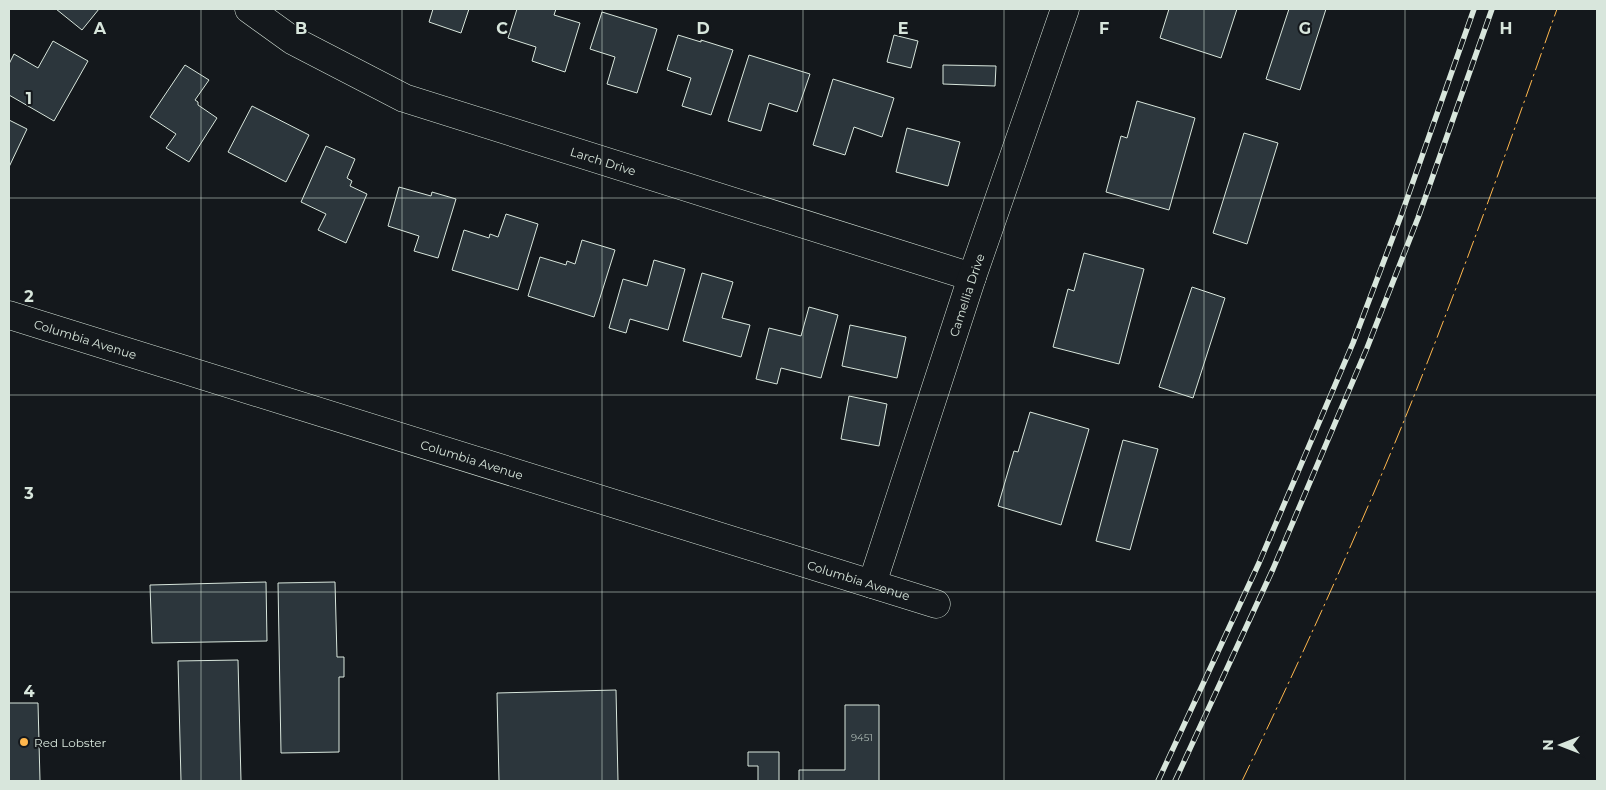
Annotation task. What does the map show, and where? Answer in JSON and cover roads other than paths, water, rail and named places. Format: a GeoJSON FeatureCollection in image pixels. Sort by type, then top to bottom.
{"type":"FeatureCollection","features":[{"type":"Feature","properties":{"kind":"street","name":"Larch Drive"},"geometry":{"type":"LineString","coordinates":[[249,9],[292,40],[404,98],[972,277]]}},
{"type":"Feature","properties":{"kind":"street","name":"Camellia Drive"},"geometry":{"type":"LineString","coordinates":[[872,584],[972,277],[1065,9]]}},
{"type":"Feature","properties":{"kind":"street","name":"Columbia Avenue"},"geometry":{"type":"LineString","coordinates":[[9,315],[936,604]]}},
{"type":"Feature","properties":{"kind":"railway"},"geometry":{"type":"LineString","coordinates":[[1158,781],[1259,563],[1353,343],[1402,213],[1474,9]]}},
{"type":"Feature","properties":{"kind":"railway"},"geometry":{"type":"LineString","coordinates":[[1175,781],[1273,569],[1367,348],[1418,218],[1492,9]]}},
{"type":"Feature","properties":{"kind":"place","name":"Red Lobster"},"geometry":{"type":"Point","coordinates":[24,742]}}]}
